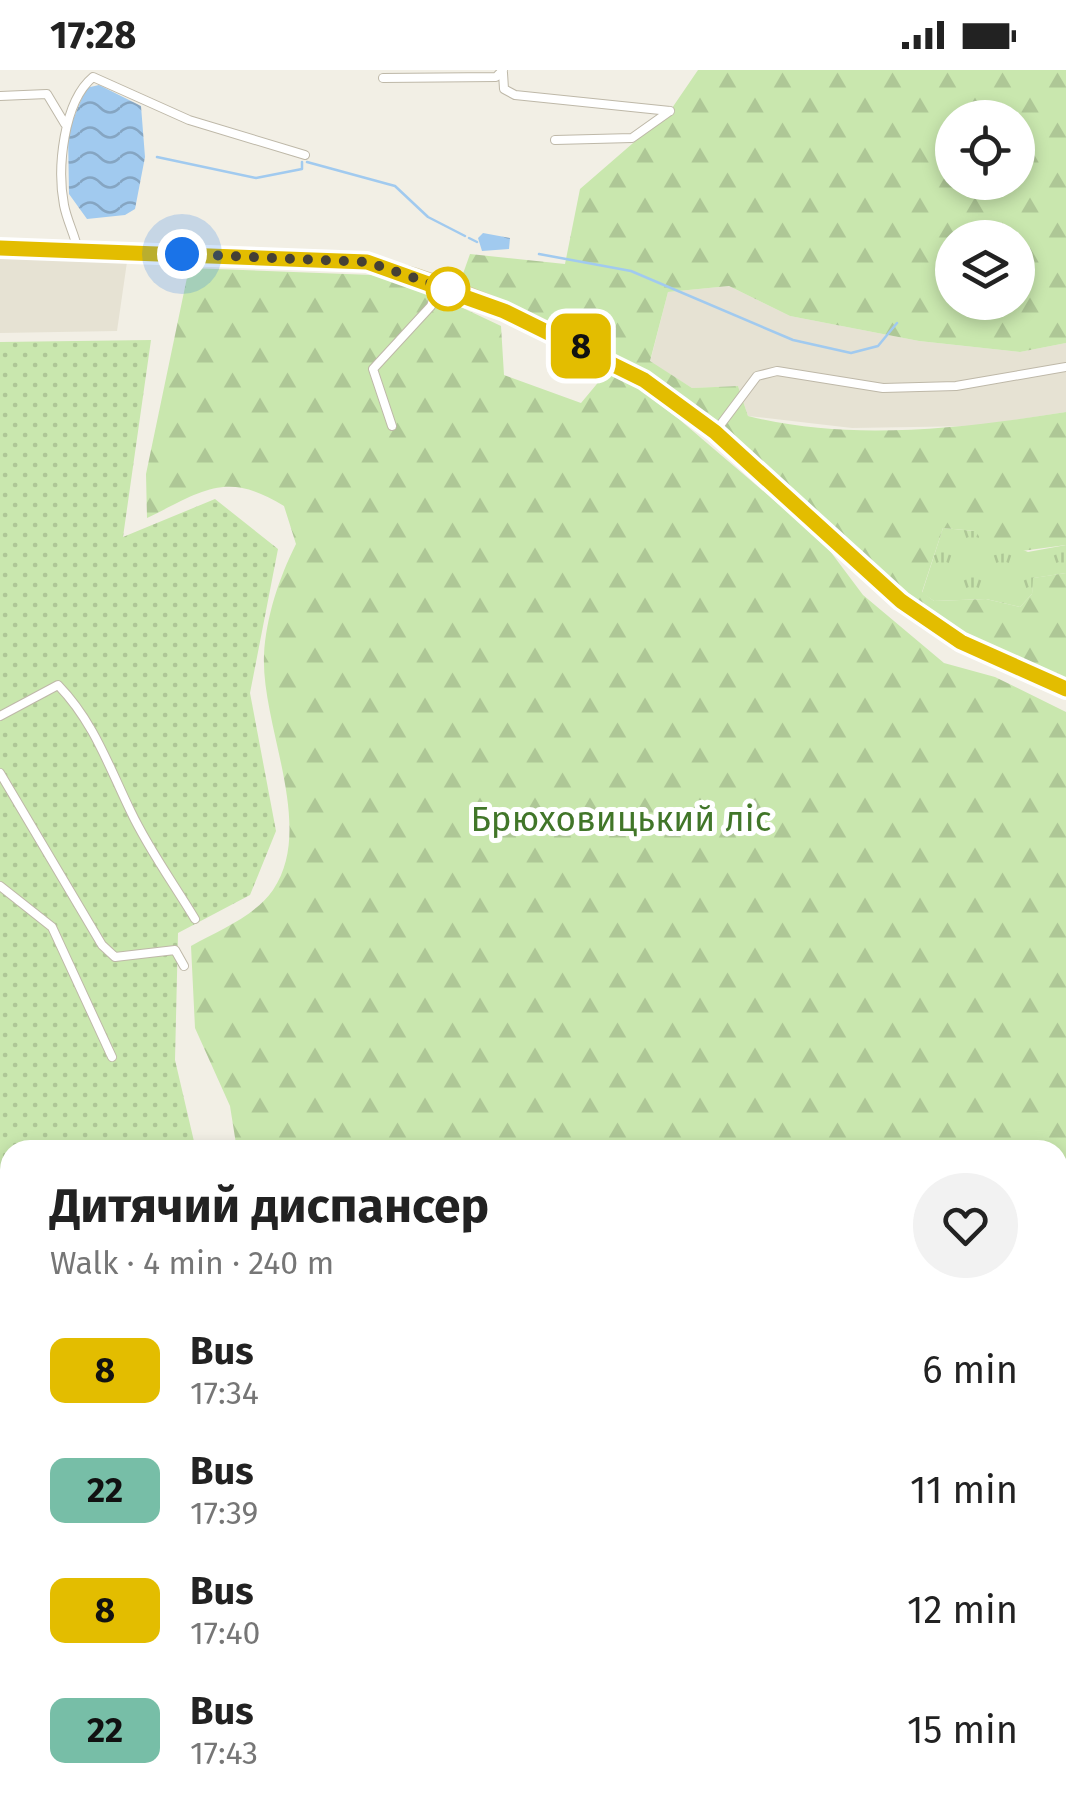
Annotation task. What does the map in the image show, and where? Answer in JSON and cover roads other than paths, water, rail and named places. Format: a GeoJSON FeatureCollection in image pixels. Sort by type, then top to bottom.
{"type":"FeatureCollection","features":[{"type":"Feature","properties":{"kind":"main road"},"geometry":{"type":"LineString","coordinates":[[0,248],[344,259],[378,264],[438,285],[577,344],[644,380],[715,432],[901,601],[961,642],[1066,689]]}},
{"type":"Feature","properties":{"kind":"street"},"geometry":{"type":"LineString","coordinates":[[383,78],[477,80],[503,72],[504,89],[515,95],[670,111],[632,138],[555,140]]}},
{"type":"Feature","properties":{"kind":"street"},"geometry":{"type":"LineString","coordinates":[[78,251],[64,206],[64,124],[77,96],[92,77],[189,120],[305,155]]}},
{"type":"Feature","properties":{"kind":"street"},"geometry":{"type":"LineString","coordinates":[[0,96],[47,94],[64,124]]}},
{"type":"Feature","properties":{"kind":"street"},"geometry":{"type":"LineString","coordinates":[[392,426],[374,369],[431,306],[438,285]]}},
{"type":"Feature","properties":{"kind":"street"},"geometry":{"type":"LineString","coordinates":[[715,432],[757,376],[777,371],[882,388],[956,386],[1066,367]]}},
{"type":"Feature","properties":{"kind":"street"},"geometry":{"type":"LineString","coordinates":[[0,716],[58,685],[68,695],[89,723],[131,813],[195,919]]}},
{"type":"Feature","properties":{"kind":"street"},"geometry":{"type":"LineString","coordinates":[[0,772],[102,945],[115,957],[175,950],[184,966]]}},
{"type":"Feature","properties":{"kind":"street"},"geometry":{"type":"LineString","coordinates":[[0,886],[52,928],[112,1057]]}},
{"type":"Feature","properties":{"kind":"street"},"geometry":{"type":"LineString","coordinates":[[276,1810],[339,1810]]}},
{"type":"Feature","properties":{"kind":"water"},"geometry":{"type":"Polygon","coordinates":[[[99,85],[141,106],[145,157],[135,209],[125,215],[87,219],[69,194],[68,132],[86,88],[99,85]]]}},
{"type":"Feature","properties":{"kind":"water"},"geometry":{"type":"Polygon","coordinates":[[[483,233],[510,238],[509,249],[482,251],[478,238],[483,233]]]}},
{"type":"Feature","properties":{"kind":"waterway"},"geometry":{"type":"LineString","coordinates":[[157,157],[256,178],[302,169],[302,162]]}},
{"type":"Feature","properties":{"kind":"waterway"},"geometry":{"type":"LineString","coordinates":[[307,162],[395,186],[428,217],[465,236]]}},
{"type":"Feature","properties":{"kind":"waterway"},"geometry":{"type":"LineString","coordinates":[[469,238],[477,242]]}},
{"type":"Feature","properties":{"kind":"waterway"},"geometry":{"type":"LineString","coordinates":[[539,254],[631,271],[793,340],[851,353],[878,346],[897,323]]}},
{"type":"Feature","properties":{"kind":"park label","name":"Брюховицький ліс"},"geometry":{"type":"Point","coordinates":[621,819]}}]}
